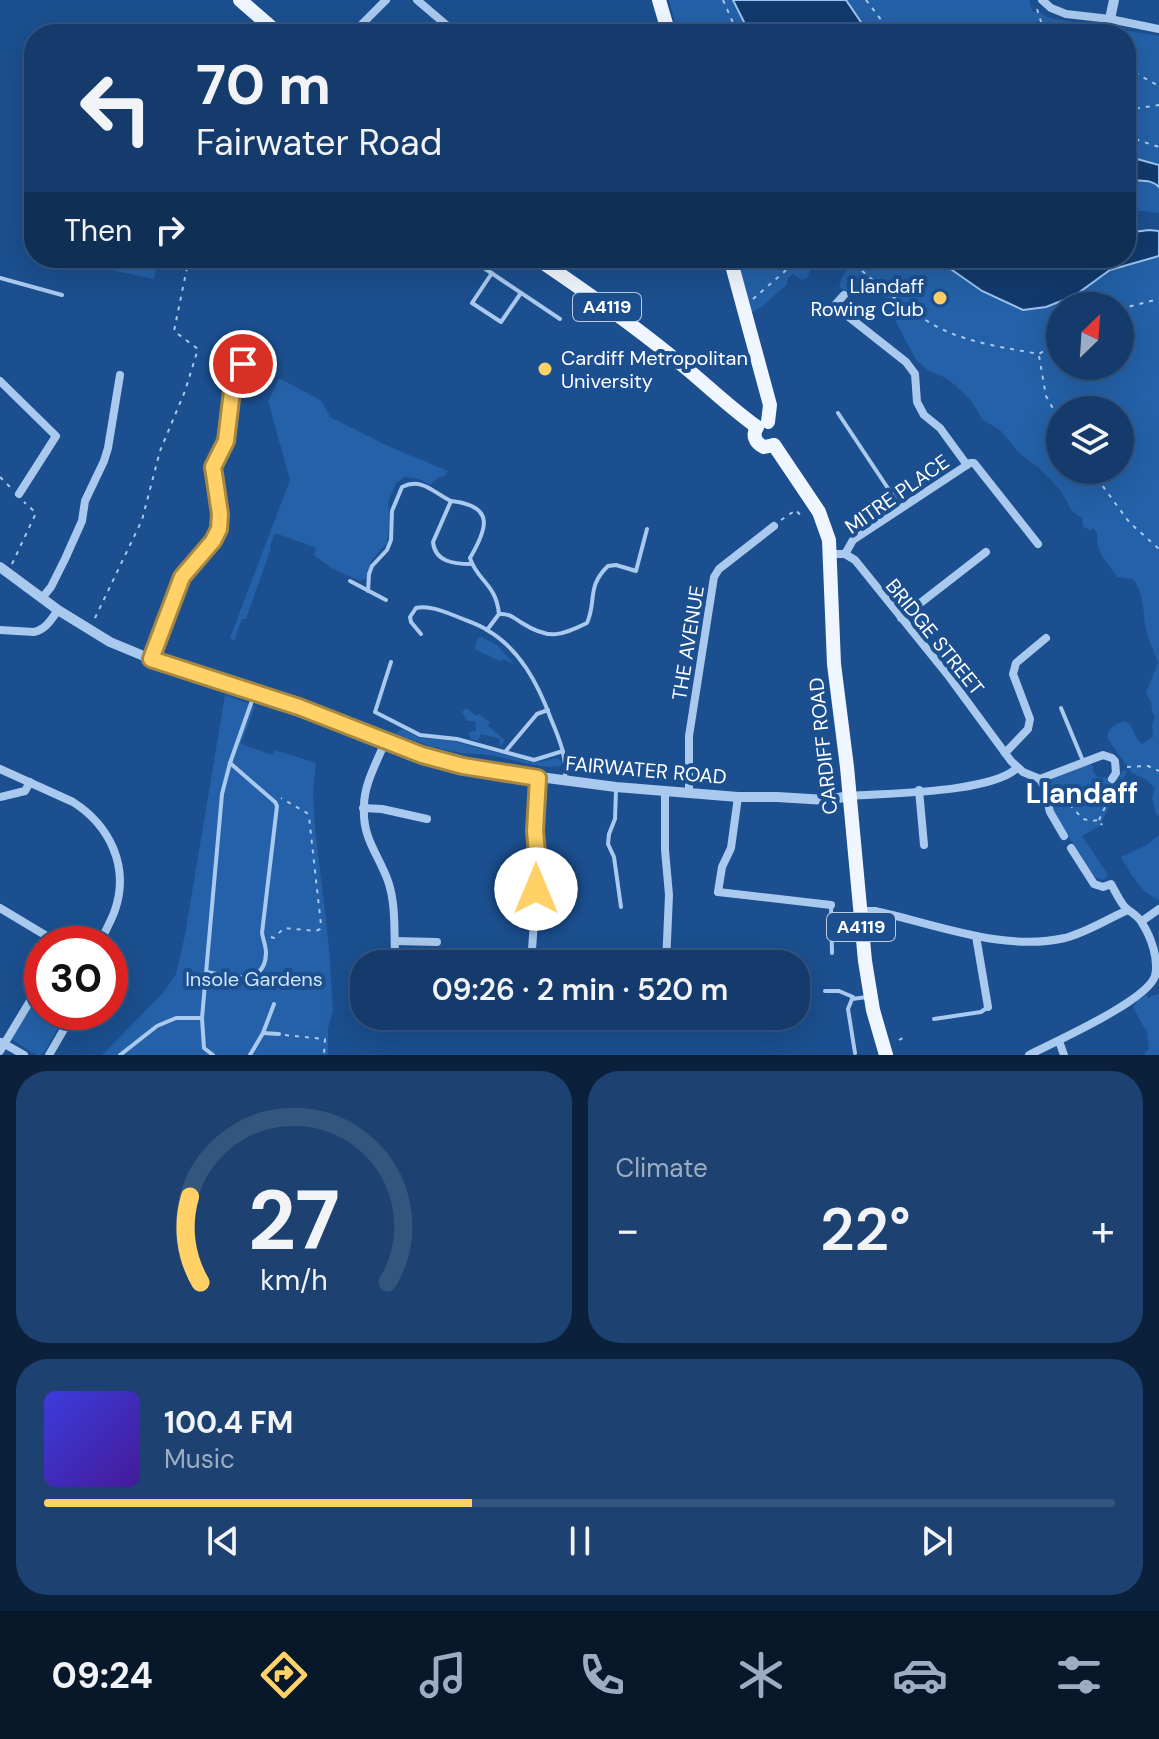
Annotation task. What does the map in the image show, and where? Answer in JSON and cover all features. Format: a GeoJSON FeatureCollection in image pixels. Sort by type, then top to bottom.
{"type":"FeatureCollection","features":[{"type":"Feature","properties":{"kind":"main road"},"geometry":{"type":"LineString","coordinates":[[240,0],[268,24]]}},
{"type":"Feature","properties":{"kind":"main road"},"geometry":{"type":"LineString","coordinates":[[659,0],[666,24]]}},
{"type":"Feature","properties":{"kind":"main road","name":"A4119"},"geometry":{"type":"LineString","coordinates":[[550,268],[638,330],[732,409],[762,424]]}},
{"type":"Feature","properties":{"kind":"main road"},"geometry":{"type":"LineString","coordinates":[[733,268],[770,405],[762,424]]}},
{"type":"Feature","properties":{"kind":"main road","name":"CARDIFF ROAD"},"geometry":{"type":"LineString","coordinates":[[762,424],[775,426],[779,433],[774,445],[819,512],[829,540],[838,554],[834,664],[850,796],[860,911],[863,997],[886,1055]]}},
{"type":"Feature","properties":{"kind":"street"},"geometry":{"type":"LineString","coordinates":[[362,24],[386,0]]}},
{"type":"Feature","properties":{"kind":"street"},"geometry":{"type":"LineString","coordinates":[[417,0],[445,24]]}},
{"type":"Feature","properties":{"kind":"street"},"geometry":{"type":"LineString","coordinates":[[1040,0],[1059,13],[1134,24]]}},
{"type":"Feature","properties":{"kind":"street"},"geometry":{"type":"LineString","coordinates":[[1110,19],[1114,0]]}},
{"type":"Feature","properties":{"kind":"street"},"geometry":{"type":"LineString","coordinates":[[1136,24],[1159,29]]}},
{"type":"Feature","properties":{"kind":"street"},"geometry":{"type":"LineString","coordinates":[[826,315],[844,295]]}},
{"type":"Feature","properties":{"kind":"street"},"geometry":{"type":"LineString","coordinates":[[835,306],[906,362],[915,374],[917,402],[924,415],[940,428],[968,464],[974,463],[1038,544]]}},
{"type":"Feature","properties":{"kind":"street"},"geometry":{"type":"LineString","coordinates":[[151,659],[182,577],[213,541],[219,529],[220,514],[213,467],[226,441],[232,391],[243,364]]}},
{"type":"Feature","properties":{"kind":"street"},"geometry":{"type":"LineString","coordinates":[[42,598],[71,547],[82,521],[85,501],[108,448],[120,375]]}},
{"type":"Feature","properties":{"kind":"street"},"geometry":{"type":"LineString","coordinates":[[0,381],[56,436],[19,494]]}},
{"type":"Feature","properties":{"kind":"street","name":"MITRE PLACE"},"geometry":{"type":"LineString","coordinates":[[838,554],[853,540],[968,464]]}},
{"type":"Feature","properties":{"kind":"street","name":"THE AVENUE"},"geometry":{"type":"LineString","coordinates":[[689,792],[689,736],[714,577],[719,569],[774,526]]}},
{"type":"Feature","properties":{"kind":"street"},"geometry":{"type":"LineString","coordinates":[[901,618],[986,552]]}},
{"type":"Feature","properties":{"kind":"street","name":"BRIDGE STREET"},"geometry":{"type":"LineString","coordinates":[[838,554],[855,560],[947,674],[1017,768]]}},
{"type":"Feature","properties":{"kind":"street","name":"FAIRWATER ROAD"},"geometry":{"type":"LineString","coordinates":[[3,570],[58,610],[110,642],[151,659],[299,707],[422,755],[463,766],[616,787],[738,797],[826,800],[850,796]]}},
{"type":"Feature","properties":{"kind":"street"},"geometry":{"type":"LineString","coordinates":[[0,630],[39,631],[48,625],[58,610]]}},
{"type":"Feature","properties":{"kind":"street"},"geometry":{"type":"LineString","coordinates":[[1005,753],[1028,729],[1030,719],[1013,674],[1016,663],[1046,638]]}},
{"type":"Feature","properties":{"kind":"street"},"geometry":{"type":"LineString","coordinates":[[385,742],[365,794],[363,808],[366,832],[388,879],[395,950]]}},
{"type":"Feature","properties":{"kind":"street"},"geometry":{"type":"LineString","coordinates":[[850,796],[981,784],[1006,776],[1017,768],[1042,779],[1103,755],[1112,758],[1117,766],[1114,782]]}},
{"type":"Feature","properties":{"kind":"street"},"geometry":{"type":"LineString","coordinates":[[0,769],[73,802],[99,823],[116,853],[120,875],[118,897],[108,926]]}},
{"type":"Feature","properties":{"kind":"street"},"geometry":{"type":"LineString","coordinates":[[532,950],[538,864],[535,831],[538,778]]}},
{"type":"Feature","properties":{"kind":"street"},"geometry":{"type":"LineString","coordinates":[[1042,779],[1050,812],[1064,836]]}},
{"type":"Feature","properties":{"kind":"street"},"geometry":{"type":"LineString","coordinates":[[0,797],[25,791],[30,782]]}},
{"type":"Feature","properties":{"kind":"street"},"geometry":{"type":"LineString","coordinates":[[919,790],[924,845]]}},
{"type":"Feature","properties":{"kind":"street"},"geometry":{"type":"LineString","coordinates":[[665,791],[666,950]]}},
{"type":"Feature","properties":{"kind":"street"},"geometry":{"type":"LineString","coordinates":[[738,797],[731,848],[722,867],[718,892],[831,905]]}},
{"type":"Feature","properties":{"kind":"street"},"geometry":{"type":"LineString","coordinates":[[363,808],[427,819]]}},
{"type":"Feature","properties":{"kind":"street"},"geometry":{"type":"LineString","coordinates":[[1029,1055],[1132,1000],[1156,982],[1156,957],[1142,921],[1123,905],[1111,884],[1103,887],[1094,884],[1071,848]]}},
{"type":"Feature","properties":{"kind":"street"},"geometry":{"type":"LineString","coordinates":[[668,884],[678,883]]}},
{"type":"Feature","properties":{"kind":"street"},"geometry":{"type":"LineString","coordinates":[[0,908],[30,926]]}},
{"type":"Feature","properties":{"kind":"street"},"geometry":{"type":"LineString","coordinates":[[1142,921],[1159,909]]}},
{"type":"Feature","properties":{"kind":"street"},"geometry":{"type":"LineString","coordinates":[[860,911],[885,913],[976,936],[1008,940],[1060,939],[1083,932],[1128,910]]}},
{"type":"Feature","properties":{"kind":"street"},"geometry":{"type":"LineString","coordinates":[[976,936],[988,1007]]}},
{"type":"Feature","properties":{"kind":"street"},"geometry":{"type":"LineString","coordinates":[[395,941],[437,942]]}},
{"type":"Feature","properties":{"kind":"street"},"geometry":{"type":"LineString","coordinates":[[24,1010],[1,1046],[24,1055]]}},
{"type":"Feature","properties":{"kind":"street"},"geometry":{"type":"LineString","coordinates":[[49,1055],[64,1030]]}},
{"type":"Feature","properties":{"kind":"street"},"geometry":{"type":"LineString","coordinates":[[1059,1041],[1064,1055]]}},
{"type":"Feature","properties":{"kind":"lane"},"geometry":{"type":"LineString","coordinates":[[484,268],[560,319]]}},
{"type":"Feature","properties":{"kind":"lane"},"geometry":{"type":"LineString","coordinates":[[492,273],[472,303],[501,322],[521,293]]}},
{"type":"Feature","properties":{"kind":"lane"},"geometry":{"type":"LineString","coordinates":[[0,278],[62,295]]}},
{"type":"Feature","properties":{"kind":"lane"},"geometry":{"type":"LineString","coordinates":[[838,413],[901,509]]}},
{"type":"Feature","properties":{"kind":"lane"},"geometry":{"type":"LineString","coordinates":[[368,591],[372,566],[387,550],[391,540],[392,511],[399,492],[413,482],[420,484],[451,501],[474,508],[485,522],[482,537],[470,558],[471,564],[497,598],[499,614],[487,630]]}},
{"type":"Feature","properties":{"kind":"lane"},"geometry":{"type":"LineString","coordinates":[[451,501],[433,548],[452,564],[471,564]]}},
{"type":"Feature","properties":{"kind":"lane"},"geometry":{"type":"LineString","coordinates":[[499,614],[506,613],[532,630],[550,636],[587,623],[595,582],[608,566],[636,571],[647,529]]}},
{"type":"Feature","properties":{"kind":"lane"},"geometry":{"type":"LineString","coordinates":[[350,581],[386,600]]}},
{"type":"Feature","properties":{"kind":"lane"},"geometry":{"type":"LineString","coordinates":[[421,634],[410,617],[419,607],[447,613],[487,630],[516,655],[530,672],[548,710],[563,751],[565,781]]}},
{"type":"Feature","properties":{"kind":"lane"},"geometry":{"type":"LineString","coordinates":[[391,662],[375,712],[420,735],[457,739],[534,760],[563,751]]}},
{"type":"Feature","properties":{"kind":"lane"},"geometry":{"type":"LineString","coordinates":[[213,1055],[204,1048],[202,1018],[222,794],[254,693]]}},
{"type":"Feature","properties":{"kind":"lane"},"geometry":{"type":"LineString","coordinates":[[1061,708],[1084,762]]}},
{"type":"Feature","properties":{"kind":"lane"},"geometry":{"type":"LineString","coordinates":[[505,752],[537,714],[548,710]]}},
{"type":"Feature","properties":{"kind":"lane"},"geometry":{"type":"LineString","coordinates":[[207,972],[249,978],[264,966],[266,951],[263,936],[277,806],[230,763]]}},
{"type":"Feature","properties":{"kind":"lane"},"geometry":{"type":"LineString","coordinates":[[616,787],[615,819],[608,844],[614,857],[621,907]]}},
{"type":"Feature","properties":{"kind":"lane"},"geometry":{"type":"LineString","coordinates":[[831,905],[832,953]]}},
{"type":"Feature","properties":{"kind":"lane"},"geometry":{"type":"LineString","coordinates":[[825,991],[863,997]]}},
{"type":"Feature","properties":{"kind":"lane"},"geometry":{"type":"LineString","coordinates":[[855,1053],[848,1009],[852,999],[863,997]]}},
{"type":"Feature","properties":{"kind":"lane"},"geometry":{"type":"LineString","coordinates":[[250,1055],[274,1004]]}},
{"type":"Feature","properties":{"kind":"lane"},"geometry":{"type":"LineString","coordinates":[[934,1019],[981,1012],[988,1007]]}},
{"type":"Feature","properties":{"kind":"lane"},"geometry":{"type":"LineString","coordinates":[[120,1055],[157,1026],[176,1018],[202,1018]]}},
{"type":"Feature","properties":{"kind":"lane"},"geometry":{"type":"LineString","coordinates":[[263,1033],[279,1034]]}},
{"type":"Feature","properties":{"kind":"path"},"geometry":{"type":"LineString","coordinates":[[723,0],[734,24]]}},
{"type":"Feature","properties":{"kind":"path"},"geometry":{"type":"LineString","coordinates":[[866,0],[884,24]]}},
{"type":"Feature","properties":{"kind":"path"},"geometry":{"type":"LineString","coordinates":[[1040,0],[1036,9],[1043,24]]}},
{"type":"Feature","properties":{"kind":"path"},"geometry":{"type":"LineString","coordinates":[[1136,73],[1159,86]]}},
{"type":"Feature","properties":{"kind":"path"},"geometry":{"type":"LineString","coordinates":[[1136,108],[1159,105]]}},
{"type":"Feature","properties":{"kind":"path"},"geometry":{"type":"LineString","coordinates":[[1136,139],[1159,147]]}},
{"type":"Feature","properties":{"kind":"path"},"geometry":{"type":"LineString","coordinates":[[89,630],[142,520],[160,451],[185,391],[198,349],[174,331],[187,268]]}},
{"type":"Feature","properties":{"kind":"path"},"geometry":{"type":"LineString","coordinates":[[750,302],[789,268]]}},
{"type":"Feature","properties":{"kind":"path"},"geometry":{"type":"LineString","coordinates":[[859,268],[951,334],[1039,354],[1046,350]]}},
{"type":"Feature","properties":{"kind":"path"},"geometry":{"type":"LineString","coordinates":[[1134,305],[1159,299]]}},
{"type":"Feature","properties":{"kind":"path"},"geometry":{"type":"LineString","coordinates":[[1039,354],[1046,396]]}},
{"type":"Feature","properties":{"kind":"path"},"geometry":{"type":"LineString","coordinates":[[0,477],[36,513],[3,570]]}},
{"type":"Feature","properties":{"kind":"path"},"geometry":{"type":"LineString","coordinates":[[1101,484],[1129,522],[1159,549]]}},
{"type":"Feature","properties":{"kind":"path"},"geometry":{"type":"LineString","coordinates":[[785,516],[796,510]]}},
{"type":"Feature","properties":{"kind":"path"},"geometry":{"type":"LineString","coordinates":[[1123,768],[1143,765],[1159,771]]}},
{"type":"Feature","properties":{"kind":"path"},"geometry":{"type":"LineString","coordinates":[[1042,779],[1083,819],[1099,820]]}},
{"type":"Feature","properties":{"kind":"path"},"geometry":{"type":"LineString","coordinates":[[1099,820],[1114,782]]}},
{"type":"Feature","properties":{"kind":"path"},"geometry":{"type":"LineString","coordinates":[[263,936],[274,938],[284,928],[316,931],[321,925],[309,817],[277,794]]}},
{"type":"Feature","properties":{"kind":"path"},"geometry":{"type":"LineString","coordinates":[[1099,820],[1102,825]]}},
{"type":"Feature","properties":{"kind":"path"},"geometry":{"type":"LineString","coordinates":[[279,1034],[325,1039],[324,1055]]}},
{"type":"Feature","properties":{"kind":"path"},"geometry":{"type":"LineString","coordinates":[[899,1040],[906,1036]]}},
{"type":"Feature","properties":{"kind":"green space"},"geometry":{"type":"Polygon","coordinates":[[[669,0],[758,0],[766,24],[675,24],[669,0]]]}},
{"type":"Feature","properties":{"kind":"green space"},"geometry":{"type":"Polygon","coordinates":[[[846,0],[1029,0],[1033,12],[1086,24],[862,24],[846,0]]]}},
{"type":"Feature","properties":{"kind":"green space"},"geometry":{"type":"Polygon","coordinates":[[[1136,32],[1159,36],[1159,165],[1136,159],[1136,32]]]}},
{"type":"Feature","properties":{"kind":"green space"},"geometry":{"type":"Polygon","coordinates":[[[1147,181],[1159,187],[1159,213],[1136,210],[1136,182],[1147,181]]]}},
{"type":"Feature","properties":{"kind":"green space"},"geometry":{"type":"Polygon","coordinates":[[[1159,250],[1159,816],[1152,798],[1155,788],[1132,773],[1107,738],[1113,726],[1126,721],[1142,744],[1153,737],[1155,716],[1146,693],[1158,662],[1147,633],[1139,590],[1133,579],[1117,577],[1100,552],[1097,532],[1093,528],[1083,527],[1082,518],[1072,511],[1054,484],[1134,484],[1134,396],[1046,396],[1046,475],[1019,453],[1000,430],[983,420],[972,402],[955,385],[916,360],[887,307],[886,298],[864,279],[844,291],[839,286],[848,268],[949,268],[968,282],[1060,268],[1136,268],[1136,256],[1159,250]]]}},
{"type":"Feature","properties":{"kind":"green space"},"geometry":{"type":"Polygon","coordinates":[[[102,268],[156,268],[154,279],[102,268]]]}},
{"type":"Feature","properties":{"kind":"green space"},"geometry":{"type":"Polygon","coordinates":[[[730,268],[810,268],[808,277],[802,280],[793,274],[788,278],[787,285],[753,312],[740,306],[730,268]]]}},
{"type":"Feature","properties":{"kind":"green space"},"geometry":{"type":"Polygon","coordinates":[[[279,378],[322,401],[330,417],[448,471],[430,485],[405,477],[396,483],[388,502],[387,543],[371,561],[367,578],[360,581],[331,568],[314,555],[316,548],[275,533],[246,619],[242,619],[234,641],[230,638],[290,480],[268,401],[279,378]]]}},
{"type":"Feature","properties":{"kind":"green space"},"geometry":{"type":"Polygon","coordinates":[[[481,637],[497,645],[515,665],[474,649],[481,637]]]}},
{"type":"Feature","properties":{"kind":"green space","name":"Insole Gardens"},"geometry":{"type":"Polygon","coordinates":[[[225,695],[255,706],[241,744],[272,755],[275,750],[316,763],[313,793],[315,827],[333,1011],[328,1028],[328,1055],[102,1055],[163,993],[176,974],[225,695]]]}},
{"type":"Feature","properties":{"kind":"green space"},"geometry":{"type":"Polygon","coordinates":[[[465,709],[476,716],[479,714],[490,723],[488,726],[505,740],[500,747],[500,739],[481,734],[478,741],[471,739],[468,732],[476,731],[475,721],[467,721],[462,712],[465,709]]]}},
{"type":"Feature","properties":{"kind":"green space"},"geometry":{"type":"Polygon","coordinates":[[[402,729],[420,738],[449,740],[531,762],[557,758],[561,766],[538,766],[448,750],[395,734],[402,729]]]}},
{"type":"Feature","properties":{"kind":"green space"},"geometry":{"type":"Polygon","coordinates":[[[1089,764],[1097,777],[1107,778],[1117,785],[1122,771],[1127,771],[1103,824],[1082,836],[1107,873],[1102,880],[1095,877],[1052,812],[1052,779],[1089,764]]]}},
{"type":"Feature","properties":{"kind":"green space"},"geometry":{"type":"Polygon","coordinates":[[[1159,835],[1159,900],[1141,887],[1121,857],[1159,835]]]}},
{"type":"Feature","properties":{"kind":"green space"},"geometry":{"type":"Polygon","coordinates":[[[1159,994],[1159,1055],[1145,1055],[1149,1049],[1147,1032],[1133,1008],[1141,997],[1147,995],[1149,999],[1159,994]]]}},
{"type":"Feature","properties":{"kind":"green space"},"geometry":{"type":"Polygon","coordinates":[[[24,1018],[24,1030],[57,1030],[41,1055],[11,1039],[24,1018]]]}},
{"type":"Feature","properties":{"kind":"shaded area"},"geometry":{"type":"Polygon","coordinates":[[[733,0],[846,0],[862,24],[745,24],[733,0]]]}},
{"type":"Feature","properties":{"kind":"shaded area"},"geometry":{"type":"Polygon","coordinates":[[[1136,159],[1159,165],[1159,187],[1148,181],[1136,180],[1136,159]]]}},
{"type":"Feature","properties":{"kind":"shaded area"},"geometry":{"type":"Polygon","coordinates":[[[1159,231],[1159,256],[1136,263],[1136,232],[1159,231]]]}},
{"type":"Feature","properties":{"kind":"shaded area"},"geometry":{"type":"Polygon","coordinates":[[[949,268],[1117,268],[1080,292],[1046,292],[1046,307],[1023,310],[982,291],[949,268]]]}},
{"type":"Feature","properties":{"kind":"place","name":"Llandaff Rowing Club"},"geometry":{"type":"Point","coordinates":[940,298]}},
{"type":"Feature","properties":{"kind":"place","name":"Cardiff Metropolitan University"},"geometry":{"type":"Point","coordinates":[545,369]}},
{"type":"Feature","properties":{"kind":"district","name":"Llandaff"},"geometry":{"type":"Point","coordinates":[1082,793]}},
{"type":"Feature","properties":{"kind":"route"},"geometry":{"type":"LineString","coordinates":[[243,364],[232,391],[226,441],[213,467],[220,514],[219,529],[213,541],[182,577],[151,659],[299,707],[422,755],[463,766],[538,778],[536,889]]}}]}
